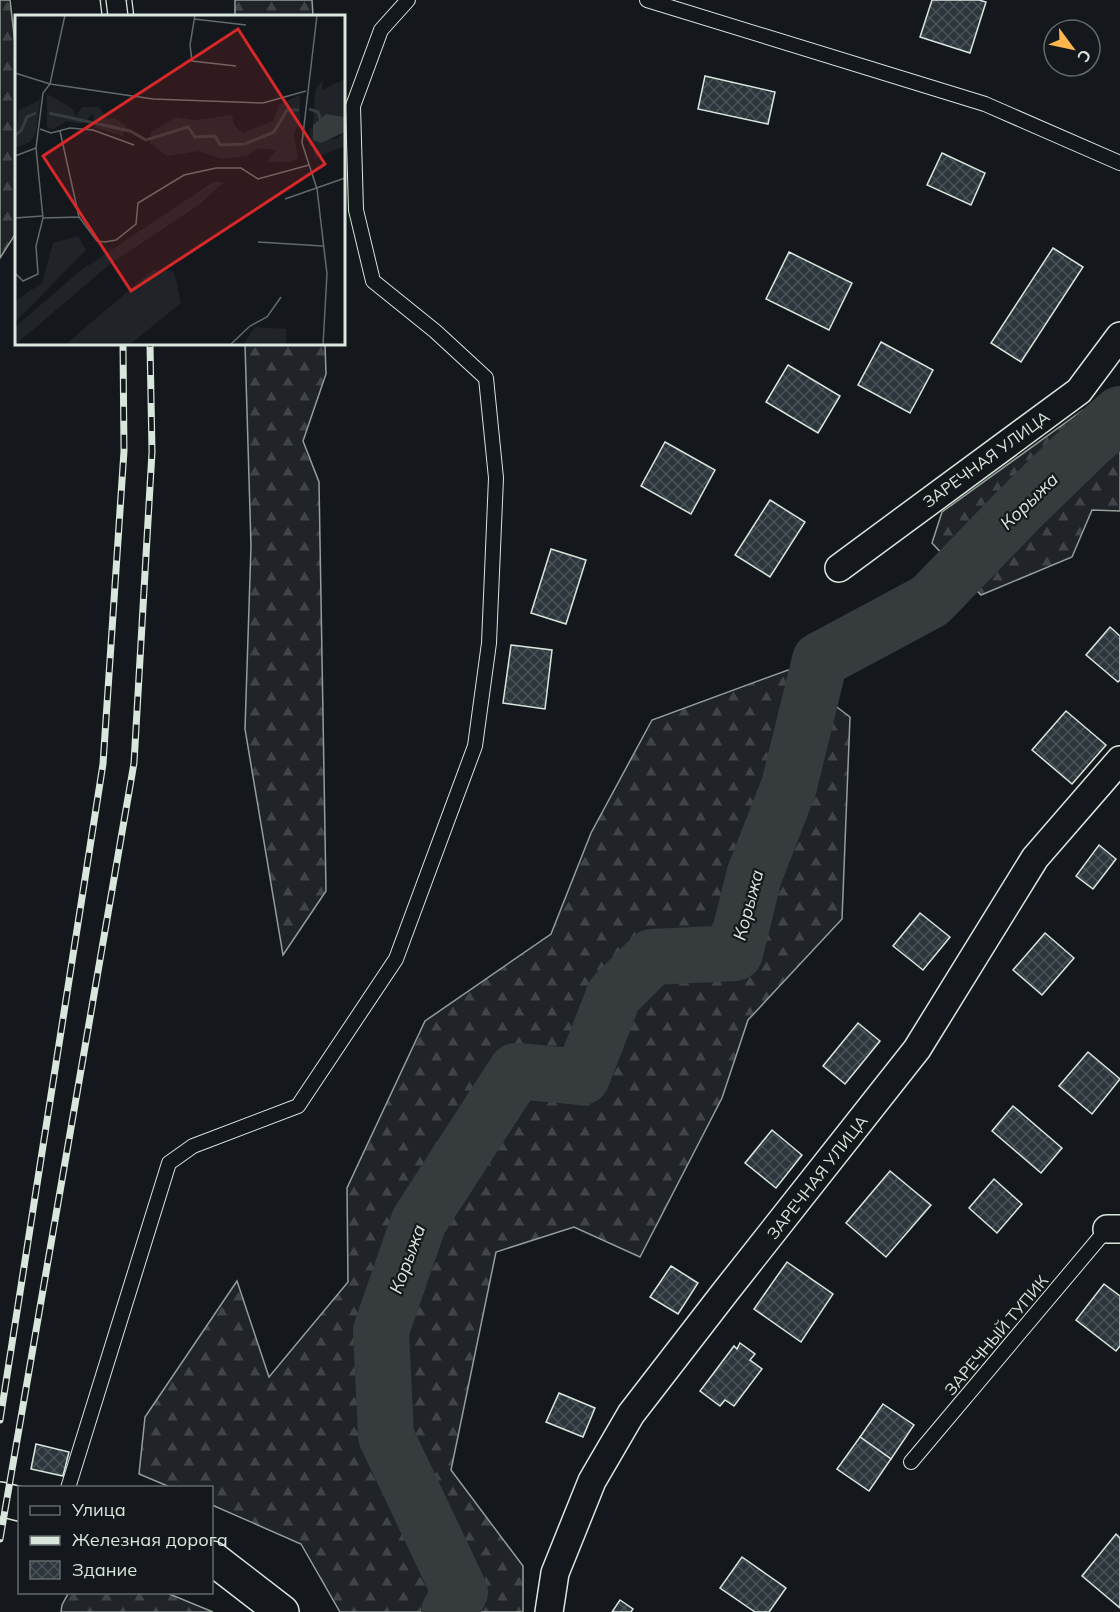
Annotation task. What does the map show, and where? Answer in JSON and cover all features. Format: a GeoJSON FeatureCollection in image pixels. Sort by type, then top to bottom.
{"type":"FeatureCollection","features":[{"type":"Feature","properties":{"kind":"main road"},"geometry":{"type":"LineString","coordinates":[[0,1499],[18,1504]]}},
{"type":"Feature","properties":{"kind":"main road"},"geometry":{"type":"LineString","coordinates":[[213,1559],[282,1612]]}},
{"type":"Feature","properties":{"kind":"street","name":"ЗАРЕЧНАЯ УЛИЦА"},"geometry":{"type":"LineString","coordinates":[[839,568],[1078,391],[1120,336]]}},
{"type":"Feature","properties":{"kind":"street","name":"ЗАРЕЧНАЯ УЛИЦА"},"geometry":{"type":"LineString","coordinates":[[549,1612],[555,1573],[592,1481],[632,1414],[726,1291],[918,1050],[1035,858],[1120,759]]}},
{"type":"Feature","properties":{"kind":"lane"},"geometry":{"type":"LineString","coordinates":[[69,1486],[169,1163],[194,1146],[298,1106],[396,959],[475,746],[489,643],[496,478],[486,378],[435,331],[373,281],[356,210],[353,106],[381,30],[408,0]]}},
{"type":"Feature","properties":{"kind":"lane"},"geometry":{"type":"LineString","coordinates":[[647,0],[985,105],[1120,163]]}},
{"type":"Feature","properties":{"kind":"lane","name":"ЗАРЕЧНЫЙ ТУПИК"},"geometry":{"type":"LineString","coordinates":[[911,1462],[1113,1229]]}},
{"type":"Feature","properties":{"kind":"green space"},"geometry":{"type":"Polygon","coordinates":[[[0,0],[10,0],[15,43],[15,235],[0,258],[0,0]]]}},
{"type":"Feature","properties":{"kind":"green space"},"geometry":{"type":"Polygon","coordinates":[[[235,0],[312,0],[313,15],[235,15],[235,0]]]}},
{"type":"Feature","properties":{"kind":"green space"},"geometry":{"type":"Polygon","coordinates":[[[245,345],[325,345],[326,374],[303,441],[319,482],[326,891],[283,955],[245,729],[251,546],[245,345]]]}},
{"type":"Feature","properties":{"kind":"green space"},"geometry":{"type":"Polygon","coordinates":[[[1083,410],[1120,426],[1120,511],[1092,510],[1072,557],[981,595],[932,543],[942,512],[1083,410]]]}},
{"type":"Feature","properties":{"kind":"green space"},"geometry":{"type":"Polygon","coordinates":[[[788,670],[850,717],[842,919],[748,1020],[722,1098],[640,1257],[574,1227],[496,1252],[451,1470],[523,1566],[523,1612],[340,1612],[301,1544],[213,1505],[213,1486],[168,1486],[139,1474],[145,1417],[237,1281],[269,1377],[348,1282],[347,1188],[425,1021],[551,934],[591,833],[652,720],[788,670]]]}},
{"type":"Feature","properties":{"kind":"green space"},"geometry":{"type":"Polygon","coordinates":[[[68,1594],[169,1594],[213,1612],[61,1612],[68,1594]]]}},
{"type":"Feature","properties":{"kind":"building"},"geometry":{"type":"Polygon","coordinates":[[[932,0],[986,2],[970,53],[920,37],[932,0]]]}},
{"type":"Feature","properties":{"kind":"building"},"geometry":{"type":"Polygon","coordinates":[[[705,76],[775,92],[768,124],[698,109],[705,76]]]}},
{"type":"Feature","properties":{"kind":"building"},"geometry":{"type":"Polygon","coordinates":[[[942,153],[985,173],[971,205],[927,185],[942,153]]]}},
{"type":"Feature","properties":{"kind":"building"},"geometry":{"type":"Polygon","coordinates":[[[1053,248],[1083,267],[1021,362],[991,343],[1053,248]]]}},
{"type":"Feature","properties":{"kind":"building"},"geometry":{"type":"Polygon","coordinates":[[[789,252],[852,283],[829,330],[766,299],[789,252]]]}},
{"type":"Feature","properties":{"kind":"building"},"geometry":{"type":"Polygon","coordinates":[[[881,342],[933,370],[910,413],[858,385],[881,342]]]}},
{"type":"Feature","properties":{"kind":"building"},"geometry":{"type":"Polygon","coordinates":[[[788,365],[840,396],[818,433],[766,402],[788,365]]]}},
{"type":"Feature","properties":{"kind":"building"},"geometry":{"type":"Polygon","coordinates":[[[665,442],[715,470],[691,514],[641,486],[665,442]]]}},
{"type":"Feature","properties":{"kind":"building"},"geometry":{"type":"Polygon","coordinates":[[[770,500],[805,522],[770,577],[735,555],[770,500]]]}},
{"type":"Feature","properties":{"kind":"building"},"geometry":{"type":"Polygon","coordinates":[[[551,549],[586,560],[566,624],[531,613],[551,549]]]}},
{"type":"Feature","properties":{"kind":"building"},"geometry":{"type":"Polygon","coordinates":[[[1110,627],[1120,636],[1120,680],[1118,682],[1086,655],[1110,627]]]}},
{"type":"Feature","properties":{"kind":"building"},"geometry":{"type":"Polygon","coordinates":[[[511,645],[552,650],[545,709],[503,703],[511,645]]]}},
{"type":"Feature","properties":{"kind":"building"},"geometry":{"type":"Polygon","coordinates":[[[1066,711],[1106,745],[1072,784],[1032,750],[1066,711]]]}},
{"type":"Feature","properties":{"kind":"building"},"geometry":{"type":"Polygon","coordinates":[[[1099,845],[1116,859],[1093,889],[1076,876],[1099,845]]]}},
{"type":"Feature","properties":{"kind":"building"},"geometry":{"type":"Polygon","coordinates":[[[920,913],[950,937],[923,970],[893,946],[920,913]]]}},
{"type":"Feature","properties":{"kind":"building"},"geometry":{"type":"Polygon","coordinates":[[[1045,933],[1074,958],[1042,995],[1013,970],[1045,933]]]}},
{"type":"Feature","properties":{"kind":"building"},"geometry":{"type":"Polygon","coordinates":[[[858,1023],[880,1041],[845,1084],[823,1066],[858,1023]]]}},
{"type":"Feature","properties":{"kind":"building"},"geometry":{"type":"Polygon","coordinates":[[[1088,1052],[1120,1079],[1092,1114],[1059,1086],[1088,1052]]]}},
{"type":"Feature","properties":{"kind":"building"},"geometry":{"type":"Polygon","coordinates":[[[1013,1106],[1062,1148],[1041,1173],[992,1131],[1013,1106]]]}},
{"type":"Feature","properties":{"kind":"building"},"geometry":{"type":"Polygon","coordinates":[[[772,1130],[802,1155],[776,1188],[745,1163],[772,1130]]]}},
{"type":"Feature","properties":{"kind":"building"},"geometry":{"type":"Polygon","coordinates":[[[890,1171],[931,1205],[886,1257],[846,1223],[890,1171]]]}},
{"type":"Feature","properties":{"kind":"building"},"geometry":{"type":"Polygon","coordinates":[[[994,1179],[1022,1204],[997,1233],[969,1208],[994,1179]]]}},
{"type":"Feature","properties":{"kind":"building"},"geometry":{"type":"Polygon","coordinates":[[[787,1262],[833,1294],[801,1342],[754,1309],[787,1262]]]}},
{"type":"Feature","properties":{"kind":"building"},"geometry":{"type":"Polygon","coordinates":[[[671,1266],[698,1283],[678,1314],[650,1297],[671,1266]]]}},
{"type":"Feature","properties":{"kind":"building"},"geometry":{"type":"Polygon","coordinates":[[[1104,1284],[1120,1296],[1120,1346],[1116,1351],[1076,1320],[1104,1284]]]}},
{"type":"Feature","properties":{"kind":"building"},"geometry":{"type":"Polygon","coordinates":[[[740,1343],[755,1354],[750,1360],[762,1369],[734,1406],[725,1400],[720,1406],[700,1391],[734,1346],[737,1349],[740,1343]]]}},
{"type":"Feature","properties":{"kind":"building"},"geometry":{"type":"Polygon","coordinates":[[[559,1393],[595,1408],[583,1437],[546,1422],[559,1393]]]}},
{"type":"Feature","properties":{"kind":"building"},"geometry":{"type":"Polygon","coordinates":[[[883,1404],[914,1425],[891,1459],[860,1437],[883,1404]]]}},
{"type":"Feature","properties":{"kind":"building"},"geometry":{"type":"Polygon","coordinates":[[[860,1437],[891,1459],[869,1491],[837,1469],[860,1437]]]}},
{"type":"Feature","properties":{"kind":"building"},"geometry":{"type":"Polygon","coordinates":[[[36,1444],[69,1452],[63,1476],[31,1469],[36,1444]]]}},
{"type":"Feature","properties":{"kind":"building"},"geometry":{"type":"Polygon","coordinates":[[[1116,1534],[1120,1538],[1120,1608],[1082,1576],[1116,1534]]]}},
{"type":"Feature","properties":{"kind":"building"},"geometry":{"type":"Polygon","coordinates":[[[742,1557],[786,1588],[769,1612],[755,1612],[720,1588],[742,1557]]]}},
{"type":"Feature","properties":{"kind":"building"},"geometry":{"type":"Polygon","coordinates":[[[620,1600],[633,1609],[631,1612],[612,1612],[620,1600]]]}},
{"type":"Feature","properties":{"kind":"waterway","name":"Корыжа"},"geometry":{"type":"LineString","coordinates":[[449,1612],[460,1592],[386,1436],[381,1331],[419,1221],[516,1071],[582,1077],[614,995],[652,957],[735,953],[754,876],[789,786],[820,660],[930,601],[1020,508],[1120,414]]}},
{"type":"Feature","properties":{"kind":"railway"},"geometry":{"type":"LineString","coordinates":[[103,0],[105,15]]}},
{"type":"Feature","properties":{"kind":"railway"},"geometry":{"type":"LineString","coordinates":[[129,0],[131,15]]}},
{"type":"Feature","properties":{"kind":"railway"},"geometry":{"type":"LineString","coordinates":[[0,1420],[103,764],[124,451],[123,345]]}},
{"type":"Feature","properties":{"kind":"railway"},"geometry":{"type":"LineString","coordinates":[[0,1539],[134,763],[152,452],[150,345]]}}]}
